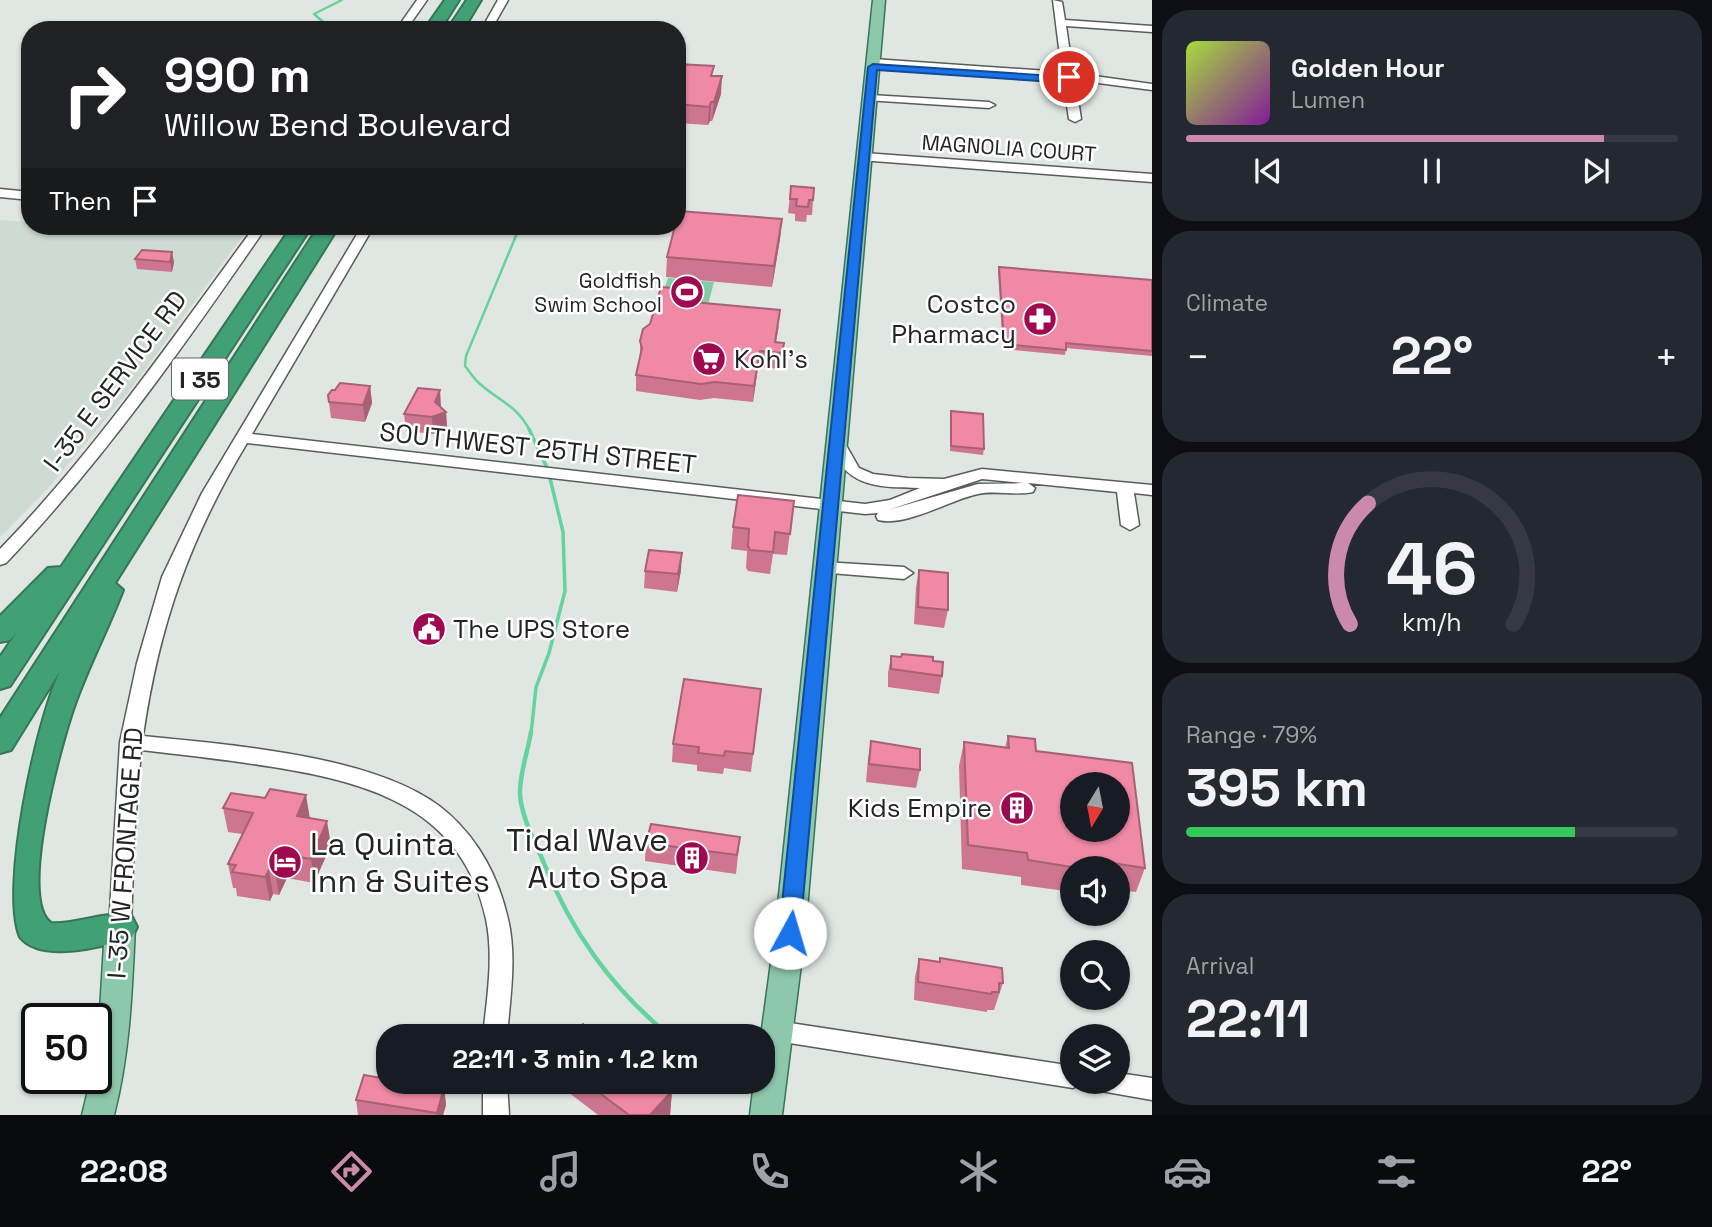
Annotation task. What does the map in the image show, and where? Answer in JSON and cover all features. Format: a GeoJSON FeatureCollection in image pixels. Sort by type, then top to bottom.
{"type":"FeatureCollection","features":[{"type":"Feature","properties":{"kind":"highway"},"geometry":{"type":"LineString","coordinates":[[438,21],[452,0]]}},
{"type":"Feature","properties":{"kind":"highway"},"geometry":{"type":"LineString","coordinates":[[461,21],[474,0]]}},
{"type":"Feature","properties":{"kind":"highway","name":"I 35"},"geometry":{"type":"LineString","coordinates":[[0,680],[296,235]]}},
{"type":"Feature","properties":{"kind":"highway","name":"I 35"},"geometry":{"type":"LineString","coordinates":[[0,742],[323,235]]}},
{"type":"Feature","properties":{"kind":"highway"},"geometry":{"type":"LineString","coordinates":[[0,633],[97,533]]}},
{"type":"Feature","properties":{"kind":"highway"},"geometry":{"type":"LineString","coordinates":[[120,927],[68,937],[40,934],[25,918],[21,903],[28,831],[45,748],[60,703],[96,627],[131,536]]}},
{"type":"Feature","properties":{"kind":"main road"},"geometry":{"type":"LineString","coordinates":[[766,1115],[792,906],[879,0]]}},
{"type":"Feature","properties":{"kind":"main road","name":"I-35 W FRONTAGE RD"},"geometry":{"type":"LineString","coordinates":[[98,1115],[107,1079],[120,927]]}},
{"type":"Feature","properties":{"kind":"street"},"geometry":{"type":"LineString","coordinates":[[407,21],[422,0]]}},
{"type":"Feature","properties":{"kind":"street"},"geometry":{"type":"LineString","coordinates":[[491,21],[503,0]]}},
{"type":"Feature","properties":{"kind":"street"},"geometry":{"type":"LineString","coordinates":[[1057,2],[1075,119]]}},
{"type":"Feature","properties":{"kind":"street"},"geometry":{"type":"LineString","coordinates":[[1060,23],[1152,29]]}},
{"type":"Feature","properties":{"kind":"street"},"geometry":{"type":"LineString","coordinates":[[873,64],[1054,79],[1069,77],[1152,87]]}},
{"type":"Feature","properties":{"kind":"street"},"geometry":{"type":"LineString","coordinates":[[870,98],[989,105]]}},
{"type":"Feature","properties":{"kind":"street","name":"MAGNOLIA COURT"},"geometry":{"type":"LineString","coordinates":[[864,157],[1152,178]]}},
{"type":"Feature","properties":{"kind":"street"},"geometry":{"type":"LineString","coordinates":[[0,193],[21,195]]}},
{"type":"Feature","properties":{"kind":"street","name":"I-35 E SERVICE RD"},"geometry":{"type":"LineString","coordinates":[[0,559],[50,507],[100,448],[254,235]]}},
{"type":"Feature","properties":{"kind":"street","name":"I-35 W FRONTAGE RD"},"geometry":{"type":"LineString","coordinates":[[120,927],[121,836],[130,742],[138,689],[172,576],[199,516],[242,439],[363,235]]}},
{"type":"Feature","properties":{"kind":"street","name":"SOUTHWEST 25TH STREET"},"geometry":{"type":"LineString","coordinates":[[242,439],[830,505]]}},
{"type":"Feature","properties":{"kind":"street"},"geometry":{"type":"LineString","coordinates":[[836,443],[846,464],[855,473],[873,478],[935,483],[968,476],[997,474],[1125,493],[1152,501]]}},
{"type":"Feature","properties":{"kind":"street"},"geometry":{"type":"LineString","coordinates":[[830,505],[883,508],[953,480]]}},
{"type":"Feature","properties":{"kind":"street"},"geometry":{"type":"LineString","coordinates":[[830,505],[850,513],[898,515],[976,490],[1005,487],[1125,493],[1152,489]]}},
{"type":"Feature","properties":{"kind":"street"},"geometry":{"type":"LineString","coordinates":[[1125,493],[1130,525]]}},
{"type":"Feature","properties":{"kind":"street"},"geometry":{"type":"LineString","coordinates":[[824,568],[904,573]]}},
{"type":"Feature","properties":{"kind":"street"},"geometry":{"type":"LineString","coordinates":[[130,742],[283,761],[351,775],[384,784],[406,794],[441,818],[471,850],[494,907],[500,954],[496,1024]]}},
{"type":"Feature","properties":{"kind":"street"},"geometry":{"type":"LineString","coordinates":[[777,1031],[1060,1075]]}},
{"type":"Feature","properties":{"kind":"street"},"geometry":{"type":"LineString","coordinates":[[1130,1086],[1152,1089]]}},
{"type":"Feature","properties":{"kind":"street"},"geometry":{"type":"LineString","coordinates":[[495,1094],[496,1115]]}},
{"type":"Feature","properties":{"kind":"shaded area"},"geometry":{"type":"Polygon","coordinates":[[[0,220],[21,221],[21,235],[243,235],[127,394],[50,486],[0,537],[0,220]]]}},
{"type":"Feature","properties":{"kind":"green space","name":"Goldfish Swim School"},"geometry":{"type":"Polygon","coordinates":[[[668,278],[714,282],[708,305],[660,302],[668,278]]]}},
{"type":"Feature","properties":{"kind":"building"},"geometry":{"type":"Polygon","coordinates":[[[686,64],[714,66],[711,76],[722,76],[714,102],[711,102],[709,107],[686,105],[686,64]]]}},
{"type":"Feature","properties":{"kind":"building"},"geometry":{"type":"Polygon","coordinates":[[[791,186],[814,188],[813,200],[809,200],[808,207],[796,206],[797,199],[790,199],[791,186]]]}},
{"type":"Feature","properties":{"kind":"building"},"geometry":{"type":"Polygon","coordinates":[[[686,212],[782,219],[774,266],[667,257],[673,235],[686,235],[686,212]]]}},
{"type":"Feature","properties":{"kind":"building"},"geometry":{"type":"Polygon","coordinates":[[[142,250],[172,252],[170,262],[135,259],[142,250]]]}},
{"type":"Feature","properties":{"kind":"building"},"geometry":{"type":"Polygon","coordinates":[[[999,267],[1152,280],[1152,351],[1066,343],[1066,350],[1004,344],[999,267]]]}},
{"type":"Feature","properties":{"kind":"building","name":"Kohl's"},"geometry":{"type":"Polygon","coordinates":[[[661,287],[696,290],[693,302],[780,310],[775,342],[784,343],[782,353],[760,351],[754,386],[715,382],[701,384],[636,375],[643,329],[650,324],[661,287]]]}},
{"type":"Feature","properties":{"kind":"building"},"geometry":{"type":"Polygon","coordinates":[[[340,383],[370,386],[363,405],[329,402],[328,395],[340,383]]]}},
{"type":"Feature","properties":{"kind":"building"},"geometry":{"type":"Polygon","coordinates":[[[418,388],[440,390],[435,402],[446,412],[432,417],[404,414],[418,388]]]}},
{"type":"Feature","properties":{"kind":"building"},"geometry":{"type":"Polygon","coordinates":[[[951,411],[983,414],[984,449],[951,446],[951,411]]]}},
{"type":"Feature","properties":{"kind":"building"},"geometry":{"type":"Polygon","coordinates":[[[738,495],[794,501],[790,534],[775,532],[773,552],[750,550],[749,529],[733,527],[738,495]]]}},
{"type":"Feature","properties":{"kind":"building"},"geometry":{"type":"Polygon","coordinates":[[[649,550],[682,553],[678,574],[645,571],[649,550]]]}},
{"type":"Feature","properties":{"kind":"building"},"geometry":{"type":"Polygon","coordinates":[[[919,570],[948,573],[948,610],[918,607],[919,570]]]}},
{"type":"Feature","properties":{"kind":"building"},"geometry":{"type":"Polygon","coordinates":[[[902,654],[933,657],[933,661],[943,662],[942,676],[891,669],[891,656],[901,657],[902,654]]]}},
{"type":"Feature","properties":{"kind":"building"},"geometry":{"type":"Polygon","coordinates":[[[684,679],[761,689],[753,754],[725,751],[724,756],[698,753],[699,747],[673,744],[684,679]]]}},
{"type":"Feature","properties":{"kind":"building"},"geometry":{"type":"Polygon","coordinates":[[[1008,736],[1035,739],[1036,751],[1132,763],[1145,868],[1130,866],[1130,856],[1060,856],[1060,865],[1028,860],[1027,853],[968,845],[964,742],[1009,748],[1008,736]]]}},
{"type":"Feature","properties":{"kind":"building"},"geometry":{"type":"Polygon","coordinates":[[[871,741],[920,749],[920,770],[869,764],[871,741]]]}},
{"type":"Feature","properties":{"kind":"building"},"geometry":{"type":"Polygon","coordinates":[[[270,789],[306,795],[297,816],[327,821],[311,859],[282,854],[275,871],[269,870],[265,877],[232,872],[236,865],[228,864],[253,813],[223,808],[231,793],[265,798],[270,789]]]}},
{"type":"Feature","properties":{"kind":"building"},"geometry":{"type":"Polygon","coordinates":[[[651,824],[740,837],[737,855],[646,843],[651,824]]]}},
{"type":"Feature","properties":{"kind":"building"},"geometry":{"type":"Polygon","coordinates":[[[940,958],[1002,968],[1003,983],[999,983],[999,992],[991,994],[918,982],[919,959],[940,962],[940,958]]]}},
{"type":"Feature","properties":{"kind":"building"},"geometry":{"type":"Polygon","coordinates":[[[364,1075],[376,1077],[376,1094],[442,1094],[437,1113],[356,1100],[364,1075]]]}},
{"type":"Feature","properties":{"kind":"building"},"geometry":{"type":"Polygon","coordinates":[[[601,1094],[669,1094],[650,1115],[629,1115],[601,1094]]]}},
{"type":"Feature","properties":{"kind":"waterway"},"geometry":{"type":"LineString","coordinates":[[322,21],[314,14],[342,0]]}},
{"type":"Feature","properties":{"kind":"waterway"},"geometry":{"type":"LineString","coordinates":[[516,235],[466,356],[465,366],[480,384],[519,415],[530,430]]}},
{"type":"Feature","properties":{"kind":"waterway"},"geometry":{"type":"LineString","coordinates":[[530,430],[548,470],[563,532],[565,591],[549,653],[536,687],[531,734]]}},
{"type":"Feature","properties":{"kind":"waterway"},"geometry":{"type":"LineString","coordinates":[[531,732],[520,795],[529,829],[554,887],[580,934],[611,978],[656,1024]]}},
{"type":"Feature","properties":{"kind":"place","name":"Goldfish Swim School"},"geometry":{"type":"Point","coordinates":[687,292]}},
{"type":"Feature","properties":{"kind":"place","name":"Costco Pharmacy"},"geometry":{"type":"Point","coordinates":[1040,319]}},
{"type":"Feature","properties":{"kind":"place","name":"Kohl's"},"geometry":{"type":"Point","coordinates":[709,359]}},
{"type":"Feature","properties":{"kind":"place","name":"The UPS Store"},"geometry":{"type":"Point","coordinates":[429,629]}},
{"type":"Feature","properties":{"kind":"place","name":"Kids Empire"},"geometry":{"type":"Point","coordinates":[1017,808]}},
{"type":"Feature","properties":{"kind":"place","name":"Tidal Wave Auto Spa"},"geometry":{"type":"Point","coordinates":[692,858]}},
{"type":"Feature","properties":{"kind":"place","name":"La Quinta Inn & Suites"},"geometry":{"type":"Point","coordinates":[285,862]}},
{"type":"Feature","properties":{"kind":"route"},"geometry":{"type":"LineString","coordinates":[[790,933],[873,67],[1054,79],[1069,77]]}}]}
